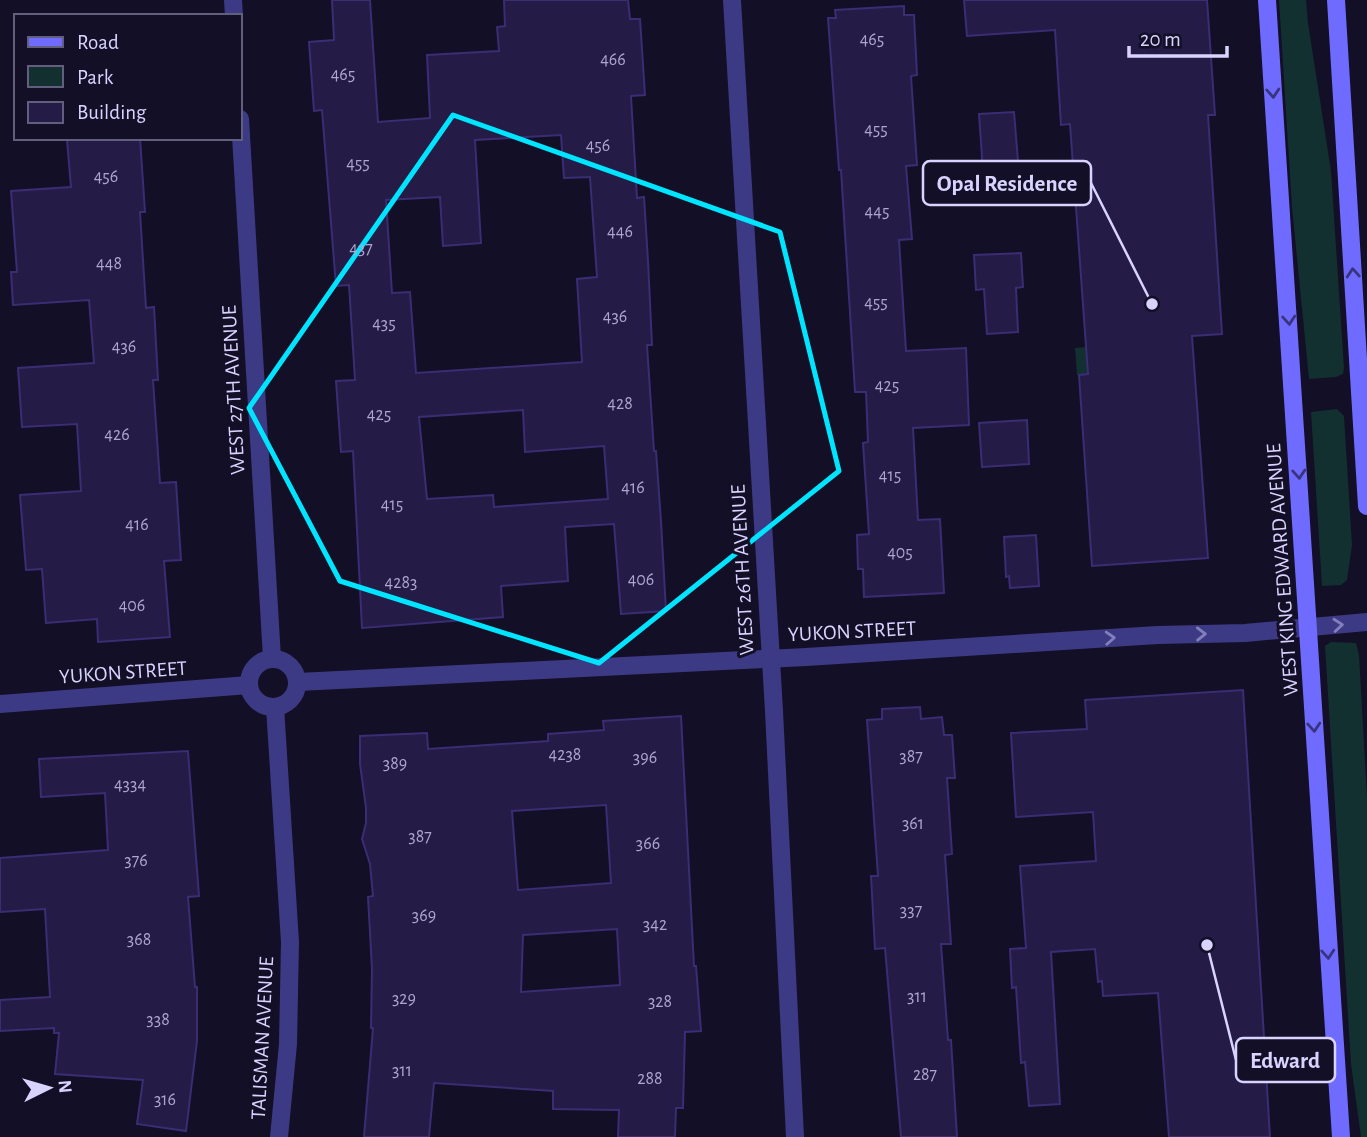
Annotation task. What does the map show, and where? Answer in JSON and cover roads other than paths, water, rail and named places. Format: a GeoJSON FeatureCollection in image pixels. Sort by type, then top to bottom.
{"type":"FeatureCollection","features":[{"type":"Feature","properties":{"kind":"main road","name":"WEST KING EDWARD AVENUE"},"geometry":{"type":"LineString","coordinates":[[1267,0],[1340,1137]]}},
{"type":"Feature","properties":{"kind":"main road"},"geometry":{"type":"LineString","coordinates":[[1336,0],[1363,389],[1367,506]]}},
{"type":"Feature","properties":{"kind":"street","name":"WEST 26TH AVENUE"},"geometry":{"type":"LineString","coordinates":[[732,0],[795,1137]]}},
{"type":"Feature","properties":{"kind":"street","name":"WEST 27TH AVENUE"},"geometry":{"type":"LineString","coordinates":[[241,140],[272,658]]}},
{"type":"Feature","properties":{"kind":"street","name":"YUKON STREET"},"geometry":{"type":"LineString","coordinates":[[298,682],[1245,633],[1367,622]]}},
{"type":"Feature","properties":{"kind":"street"},"geometry":{"type":"LineString","coordinates":[[272,658],[280,659],[293,668],[298,682],[289,702],[275,707],[261,704],[255,699],[249,685],[252,670],[264,660],[272,658]]}},
{"type":"Feature","properties":{"kind":"street","name":"YUKON STREET"},"geometry":{"type":"LineString","coordinates":[[0,704],[249,685]]}},
{"type":"Feature","properties":{"kind":"street","name":"TALISMAN AVENUE"},"geometry":{"type":"LineString","coordinates":[[275,707],[290,942],[288,1044],[279,1137]]}},
{"type":"Feature","properties":{"kind":"place","name":"Opal Residence"},"geometry":{"type":"Point","coordinates":[1152,304]}},
{"type":"Feature","properties":{"kind":"place","name":"Edward"},"geometry":{"type":"Point","coordinates":[1207,945]}}]}
